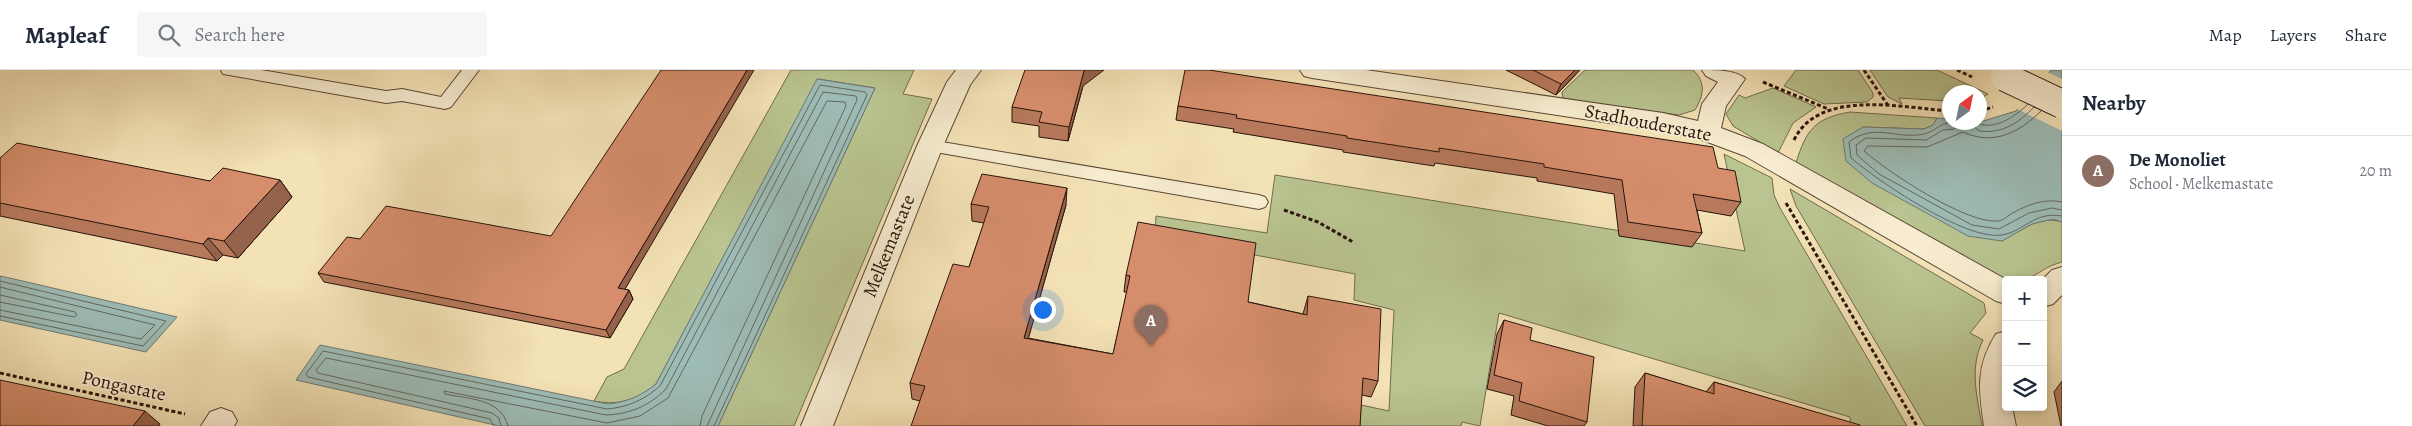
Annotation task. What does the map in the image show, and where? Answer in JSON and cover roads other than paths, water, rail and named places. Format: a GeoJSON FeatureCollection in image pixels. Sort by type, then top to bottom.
{"type":"FeatureCollection","features":[{"type":"Feature","properties":{"kind":"street","name":"Melkemastate"},"geometry":{"type":"LineString","coordinates":[[817,426],[930,146],[960,82],[969,70]]}},
{"type":"Feature","properties":{"kind":"street","name":"Stadhouderstate"},"geometry":{"type":"LineString","coordinates":[[1312,70],[1406,77],[1663,122],[1708,132],[1754,150],[2002,291]]}},
{"type":"Feature","properties":{"kind":"street"},"geometry":{"type":"LineString","coordinates":[[1708,132],[1722,76]]}},
{"type":"Feature","properties":{"kind":"street"},"geometry":{"type":"LineString","coordinates":[[2005,77],[2062,104]]}},
{"type":"Feature","properties":{"kind":"street"},"geometry":{"type":"LineString","coordinates":[[2047,292],[2062,278]]}},
{"type":"Feature","properties":{"kind":"street"},"geometry":{"type":"LineString","coordinates":[[2000,426],[1993,372],[1997,357],[2002,349]]}},
{"type":"Feature","properties":{"kind":"lane"},"geometry":{"type":"LineString","coordinates":[[229,70],[386,97],[402,95],[445,103],[472,70]]}},
{"type":"Feature","properties":{"kind":"lane"},"geometry":{"type":"LineString","coordinates":[[930,146],[1259,202]]}},
{"type":"Feature","properties":{"kind":"water"},"geometry":{"type":"Polygon","coordinates":[[[2051,70],[2062,70],[2062,222],[2053,219],[2032,224],[2002,241],[1968,236],[1872,183],[1846,161],[1843,139],[1863,127],[1924,129],[1933,125],[1937,118],[1942,118],[1942,130],[1987,130],[1987,120],[2016,111],[2051,70]]]}},
{"type":"Feature","properties":{"kind":"water"},"geometry":{"type":"Polygon","coordinates":[[[817,79],[875,88],[718,426],[499,426],[296,380],[320,345],[608,404],[628,400],[645,392],[656,384],[817,79]]]}},
{"type":"Feature","properties":{"kind":"water"},"geometry":{"type":"Polygon","coordinates":[[[0,276],[177,317],[146,352],[0,320],[0,276]]]}},
{"type":"Feature","properties":{"kind":"place","name":"De Monoliet"},"geometry":{"type":"Point","coordinates":[1151,346]}}]}
